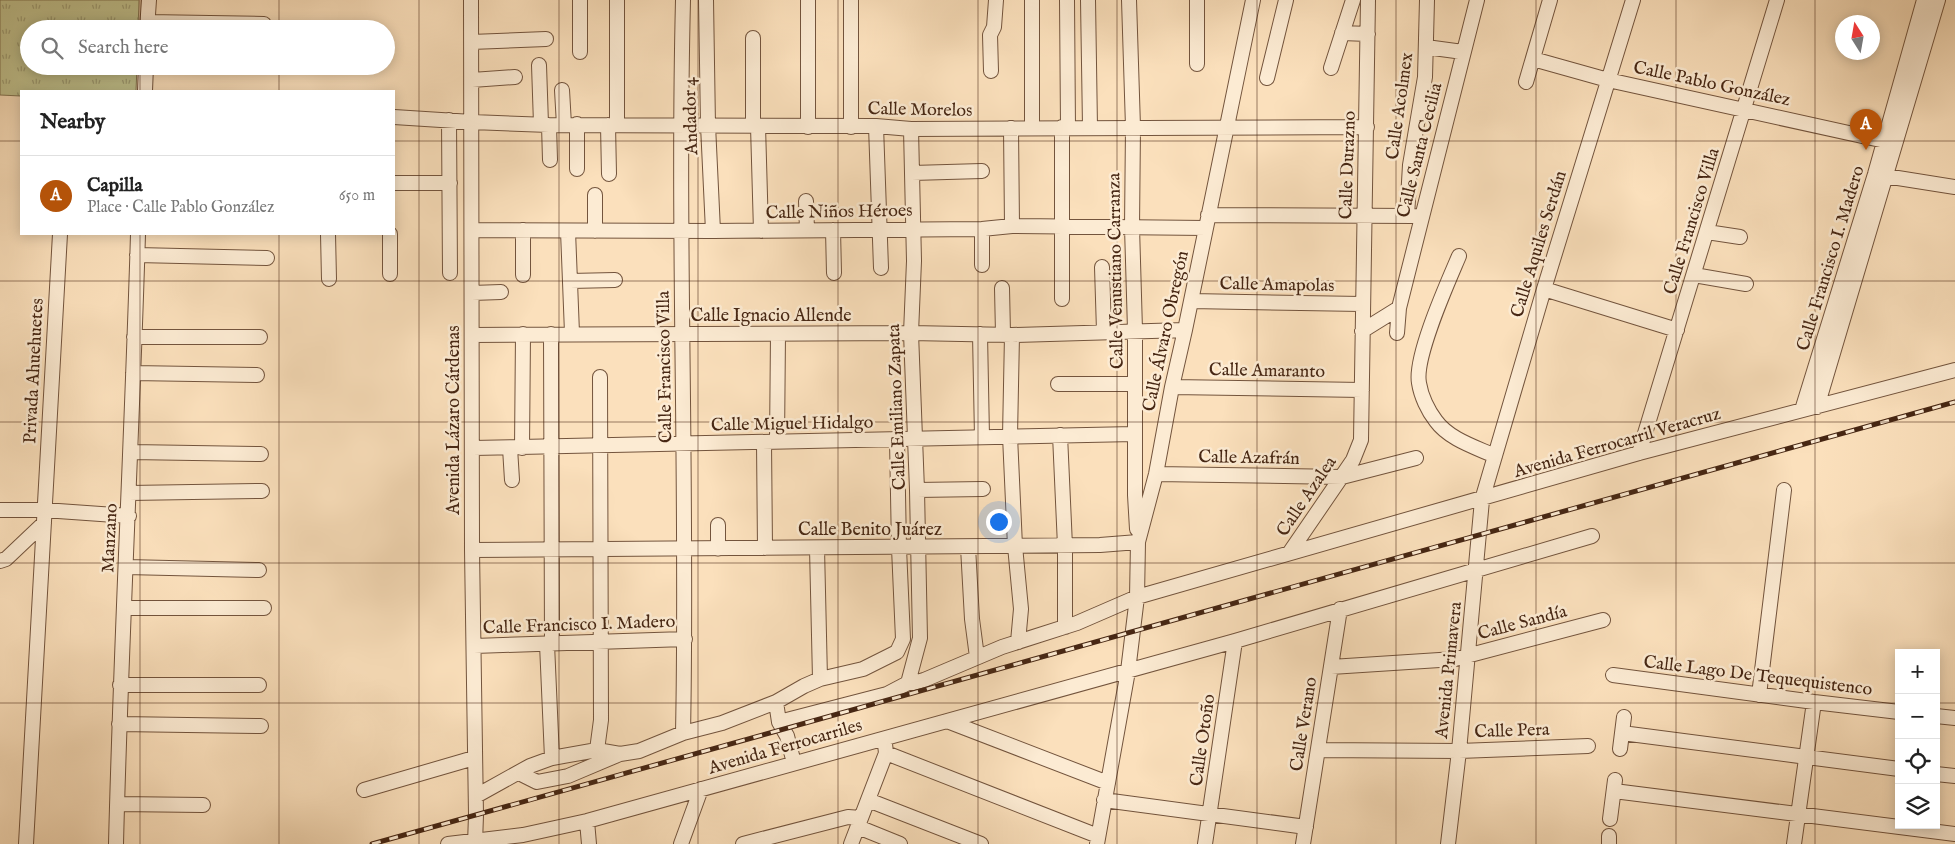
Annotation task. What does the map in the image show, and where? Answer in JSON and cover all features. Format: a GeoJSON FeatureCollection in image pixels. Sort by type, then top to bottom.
{"type":"FeatureCollection","features":[{"type":"Feature","properties":{"kind":"street"},"geometry":{"type":"LineString","coordinates":[[148,20],[149,0]]}},
{"type":"Feature","properties":{"kind":"street","name":"Avenida Lázaro Cárdenas"},"geometry":{"type":"LineString","coordinates":[[471,0],[472,550],[475,842]]}},
{"type":"Feature","properties":{"kind":"street"},"geometry":{"type":"LineString","coordinates":[[580,0],[580,52]]}},
{"type":"Feature","properties":{"kind":"street"},"geometry":{"type":"LineString","coordinates":[[609,174],[613,125],[617,0]]}},
{"type":"Feature","properties":{"kind":"street","name":"Calle Francisco Villa"},"geometry":{"type":"LineString","coordinates":[[683,0],[680,124],[685,639],[683,733]]}},
{"type":"Feature","properties":{"kind":"street","name":"Andador 4"},"geometry":{"type":"LineString","coordinates":[[706,0],[708,125],[713,231]]}},
{"type":"Feature","properties":{"kind":"street"},"geometry":{"type":"LineString","coordinates":[[808,0],[808,126]]}},
{"type":"Feature","properties":{"kind":"street"},"geometry":{"type":"LineString","coordinates":[[851,0],[851,127]]}},
{"type":"Feature","properties":{"kind":"street"},"geometry":{"type":"LineString","coordinates":[[991,71],[990,35],[994,27],[996,0]]}},
{"type":"Feature","properties":{"kind":"street"},"geometry":{"type":"LineString","coordinates":[[1032,0],[1032,127]]}},
{"type":"Feature","properties":{"kind":"street"},"geometry":{"type":"LineString","coordinates":[[1062,300],[1061,227],[1067,0]]}},
{"type":"Feature","properties":{"kind":"street"},"geometry":{"type":"LineString","coordinates":[[1088,0],[1090,127]]}},
{"type":"Feature","properties":{"kind":"street","name":"Calle Venustiano Carranza"},"geometry":{"type":"LineString","coordinates":[[1129,0],[1133,127],[1132,227],[1135,330],[1135,495],[1138,542]]}},
{"type":"Feature","properties":{"kind":"street"},"geometry":{"type":"LineString","coordinates":[[1197,0],[1197,64]]}},
{"type":"Feature","properties":{"kind":"street","name":"Calle Álvaro Obregón"},"geometry":{"type":"LineString","coordinates":[[1128,671],[1136,597],[1138,542],[1156,474],[1172,387],[1254,0]]}},
{"type":"Feature","properties":{"kind":"street"},"geometry":{"type":"LineString","coordinates":[[1267,78],[1286,0]]}},
{"type":"Feature","properties":{"kind":"street"},"geometry":{"type":"LineString","coordinates":[[1331,68],[1352,0]]}},
{"type":"Feature","properties":{"kind":"street","name":"Calle Durazno"},"geometry":{"type":"LineString","coordinates":[[1362,331],[1368,0]]}},
{"type":"Feature","properties":{"kind":"street","name":"Calle Acolmex"},"geometry":{"type":"LineString","coordinates":[[1407,216],[1410,165],[1425,77],[1427,0]]}},
{"type":"Feature","properties":{"kind":"street","name":"Calle Santa Cecilia"},"geometry":{"type":"LineString","coordinates":[[1397,333],[1399,308],[1477,0]]}},
{"type":"Feature","properties":{"kind":"street"},"geometry":{"type":"LineString","coordinates":[[1526,82],[1550,0]]}},
{"type":"Feature","properties":{"kind":"street","name":"Calle Aquiles Serdán"},"geometry":{"type":"LineString","coordinates":[[1482,500],[1544,289],[1633,0]]}},
{"type":"Feature","properties":{"kind":"street","name":"Calle Francisco Villa"},"geometry":{"type":"LineString","coordinates":[[1639,453],[1777,0]]}},
{"type":"Feature","properties":{"kind":"street","name":"Calle Francisco I. Madero"},"geometry":{"type":"LineString","coordinates":[[1817,408],[1881,175],[1885,140],[1924,0]]}},
{"type":"Feature","properties":{"kind":"street","name":"Calle Francisco I. Madero"},"geometry":{"type":"LineString","coordinates":[[1802,410],[1938,0]]}},
{"type":"Feature","properties":{"kind":"street"},"geometry":{"type":"LineString","coordinates":[[1342,33],[1368,34]]}},
{"type":"Feature","properties":{"kind":"street"},"geometry":{"type":"LineString","coordinates":[[753,38],[761,231]]}},
{"type":"Feature","properties":{"kind":"street"},"geometry":{"type":"LineString","coordinates":[[472,42],[546,39]]}},
{"type":"Feature","properties":{"kind":"street"},"geometry":{"type":"LineString","coordinates":[[1426,47],[1463,52]]}},
{"type":"Feature","properties":{"kind":"street","name":"Calle Pablo González"},"geometry":{"type":"LineString","coordinates":[[1532,59],[1608,80],[1885,140]]}},
{"type":"Feature","properties":{"kind":"street"},"geometry":{"type":"LineString","coordinates":[[539,65],[550,160]]}},
{"type":"Feature","properties":{"kind":"street"},"geometry":{"type":"LineString","coordinates":[[145,90],[146,75]]}},
{"type":"Feature","properties":{"kind":"street"},"geometry":{"type":"LineString","coordinates":[[472,80],[516,77]]}},
{"type":"Feature","properties":{"kind":"street"},"geometry":{"type":"LineString","coordinates":[[562,90],[577,169]]}},
{"type":"Feature","properties":{"kind":"street","name":"Calle Morelos"},"geometry":{"type":"LineString","coordinates":[[395,116],[472,122],[570,125],[876,126],[911,129],[1367,127]]}},
{"type":"Feature","properties":{"kind":"street"},"geometry":{"type":"LineString","coordinates":[[450,120],[450,273]]}},
{"type":"Feature","properties":{"kind":"street"},"geometry":{"type":"LineString","coordinates":[[876,126],[881,268]]}},
{"type":"Feature","properties":{"kind":"street"},"geometry":{"type":"LineString","coordinates":[[1011,128],[1012,226]]}},
{"type":"Feature","properties":{"kind":"street","name":"Calle Emiliano Zapata"},"geometry":{"type":"LineString","coordinates":[[908,683],[920,638],[918,490],[912,333],[914,261],[911,129]]}},
{"type":"Feature","properties":{"kind":"street"},"geometry":{"type":"LineString","coordinates":[[912,173],[982,171]]}},
{"type":"Feature","properties":{"kind":"street"},"geometry":{"type":"LineString","coordinates":[[1881,175],[1955,188]]}},
{"type":"Feature","properties":{"kind":"street"},"geometry":{"type":"LineString","coordinates":[[395,183],[450,183]]}},
{"type":"Feature","properties":{"kind":"street"},"geometry":{"type":"LineString","coordinates":[[595,195],[595,231]]}},
{"type":"Feature","properties":{"kind":"street"},"geometry":{"type":"LineString","coordinates":[[806,201],[807,230]]}},
{"type":"Feature","properties":{"kind":"street","name":"Calle Niños Héroes"},"geometry":{"type":"LineString","coordinates":[[472,230],[761,231],[912,228],[982,229],[1012,226],[1132,227],[1364,216],[1422,216]]}},
{"type":"Feature","properties":{"kind":"street"},"geometry":{"type":"LineString","coordinates":[[982,229],[982,266]]}},
{"type":"Feature","properties":{"kind":"street"},"geometry":{"type":"LineString","coordinates":[[523,230],[523,274]]}},
{"type":"Feature","properties":{"kind":"street"},"geometry":{"type":"LineString","coordinates":[[833,230],[834,273]]}},
{"type":"Feature","properties":{"kind":"street"},"geometry":{"type":"LineString","coordinates":[[568,231],[572,334]]}},
{"type":"Feature","properties":{"kind":"street"},"geometry":{"type":"LineString","coordinates":[[1707,232],[1740,238]]}},
{"type":"Feature","properties":{"kind":"street","name":"Privada Ahuehuetes"},"geometry":{"type":"LineString","coordinates":[[26,844],[60,235]]}},
{"type":"Feature","properties":{"kind":"street","name":"Manzano"},"geometry":{"type":"LineString","coordinates":[[116,844],[120,685],[129,516],[138,235]]}},
{"type":"Feature","properties":{"kind":"street"},"geometry":{"type":"LineString","coordinates":[[328,235],[329,279]]}},
{"type":"Feature","properties":{"kind":"street"},"geometry":{"type":"LineString","coordinates":[[390,235],[390,274]]}},
{"type":"Feature","properties":{"kind":"street"},"geometry":{"type":"LineString","coordinates":[[137,255],[267,258]]}},
{"type":"Feature","properties":{"kind":"street"},"geometry":{"type":"LineString","coordinates":[[1459,256],[1436,313],[1420,362],[1418,382],[1425,402],[1436,422],[1458,440],[1495,456]]}},
{"type":"Feature","properties":{"kind":"street"},"geometry":{"type":"LineString","coordinates":[[1102,267],[1104,331]]}},
{"type":"Feature","properties":{"kind":"street"},"geometry":{"type":"LineString","coordinates":[[1694,275],[1746,284]]}},
{"type":"Feature","properties":{"kind":"street"},"geometry":{"type":"LineString","coordinates":[[570,281],[615,280]]}},
{"type":"Feature","properties":{"kind":"street"},"geometry":{"type":"LineString","coordinates":[[1002,288],[1008,335],[1015,546],[1021,609],[1018,642]]}},
{"type":"Feature","properties":{"kind":"street"},"geometry":{"type":"LineString","coordinates":[[1544,289],[1677,330]]}},
{"type":"Feature","properties":{"kind":"street"},"geometry":{"type":"LineString","coordinates":[[472,293],[501,292]]}},
{"type":"Feature","properties":{"kind":"street","name":"Calle Amapolas"},"geometry":{"type":"LineString","coordinates":[[1191,301],[1362,304]]}},
{"type":"Feature","properties":{"kind":"street"},"geometry":{"type":"LineString","coordinates":[[1362,331],[1399,308]]}},
{"type":"Feature","properties":{"kind":"street","name":"Calle Ignacio Allende"},"geometry":{"type":"LineString","coordinates":[[472,335],[912,333],[1008,335],[1185,330]]}},
{"type":"Feature","properties":{"kind":"street","name":"Calle Azalea"},"geometry":{"type":"LineString","coordinates":[[779,722],[887,694],[908,683],[924,680],[977,657],[1066,627],[1136,597],[1290,552],[1353,460],[1361,440],[1362,331]]}},
{"type":"Feature","properties":{"kind":"street"},"geometry":{"type":"LineString","coordinates":[[512,480],[524,334]]}},
{"type":"Feature","properties":{"kind":"street"},"geometry":{"type":"LineString","coordinates":[[551,334],[552,550],[549,644],[552,758]]}},
{"type":"Feature","properties":{"kind":"street"},"geometry":{"type":"LineString","coordinates":[[765,548],[778,334]]}},
{"type":"Feature","properties":{"kind":"street"},"geometry":{"type":"LineString","coordinates":[[980,334],[982,437]]}},
{"type":"Feature","properties":{"kind":"street"},"geometry":{"type":"LineString","coordinates":[[134,337],[260,337]]}},
{"type":"Feature","properties":{"kind":"street","name":"Avenida Ferrocarril Veracruz"},"geometry":{"type":"LineString","coordinates":[[1290,552],[1482,500],[1639,453],[1802,410],[1817,408],[1955,370]]}},
{"type":"Feature","properties":{"kind":"street"},"geometry":{"type":"LineString","coordinates":[[133,372],[257,375]]}},
{"type":"Feature","properties":{"kind":"street"},"geometry":{"type":"LineString","coordinates":[[597,750],[601,720],[600,377]]}},
{"type":"Feature","properties":{"kind":"street"},"geometry":{"type":"LineString","coordinates":[[1058,384],[1135,384]]}},
{"type":"Feature","properties":{"kind":"street","name":"Calle Amaranto"},"geometry":{"type":"LineString","coordinates":[[1172,387],[1362,390]]}},
{"type":"Feature","properties":{"kind":"street","name":"Calle Miguel Hidalgo"},"geometry":{"type":"LineString","coordinates":[[472,448],[551,448],[1134,434]]}},
{"type":"Feature","properties":{"kind":"street"},"geometry":{"type":"LineString","coordinates":[[1060,435],[1065,546],[1066,627]]}},
{"type":"Feature","properties":{"kind":"street"},"geometry":{"type":"LineString","coordinates":[[519,773],[538,782],[568,776],[620,754],[639,751],[683,733],[722,723],[776,702],[804,686],[863,669],[897,652],[902,646],[903,639],[897,440]]}},
{"type":"Feature","properties":{"kind":"street"},"geometry":{"type":"LineString","coordinates":[[131,452],[261,454]]}},
{"type":"Feature","properties":{"kind":"street","name":"Calle Azafrán"},"geometry":{"type":"LineString","coordinates":[[1156,474],[1342,477],[1416,458]]}},
{"type":"Feature","properties":{"kind":"street"},"geometry":{"type":"LineString","coordinates":[[918,490],[983,489]]}},
{"type":"Feature","properties":{"kind":"street"},"geometry":{"type":"LineString","coordinates":[[1759,695],[1784,490]]}},
{"type":"Feature","properties":{"kind":"street"},"geometry":{"type":"LineString","coordinates":[[129,493],[262,491]]}},
{"type":"Feature","properties":{"kind":"street","name":"Avenida Primavera"},"geometry":{"type":"LineString","coordinates":[[1448,844],[1477,570],[1482,500]]}},
{"type":"Feature","properties":{"kind":"street"},"geometry":{"type":"LineString","coordinates":[[0,510],[44,517],[129,516]]}},
{"type":"Feature","properties":{"kind":"street"},"geometry":{"type":"LineString","coordinates":[[0,561],[6,559],[44,517]]}},
{"type":"Feature","properties":{"kind":"street"},"geometry":{"type":"LineString","coordinates":[[718,525],[718,549]]}},
{"type":"Feature","properties":{"kind":"street","name":"Avenida Ferrocarriles"},"geometry":{"type":"LineString","coordinates":[[448,844],[524,839],[1235,641],[1592,536]]}},
{"type":"Feature","properties":{"kind":"street","name":"Calle Benito Juárez"},"geometry":{"type":"LineString","coordinates":[[472,550],[918,548],[1065,546],[1138,542]]}},
{"type":"Feature","properties":{"kind":"street"},"geometry":{"type":"LineString","coordinates":[[968,547],[972,619],[977,657]]}},
{"type":"Feature","properties":{"kind":"street"},"geometry":{"type":"LineString","coordinates":[[817,548],[820,680]]}},
{"type":"Feature","properties":{"kind":"street"},"geometry":{"type":"LineString","coordinates":[[126,567],[259,570]]}},
{"type":"Feature","properties":{"kind":"street"},"geometry":{"type":"LineString","coordinates":[[124,608],[264,608]]}},
{"type":"Feature","properties":{"kind":"street","name":"Calle Verano"},"geometry":{"type":"LineString","coordinates":[[1303,844],[1340,609]]}},
{"type":"Feature","properties":{"kind":"street","name":"Calle Sandía"},"geometry":{"type":"LineString","coordinates":[[1331,667],[1455,659],[1603,620]]}},
{"type":"Feature","properties":{"kind":"street","name":"Calle Francisco I. Madero"},"geometry":{"type":"LineString","coordinates":[[474,646],[685,639]]}},
{"type":"Feature","properties":{"kind":"street","name":"Calle Otoño"},"geometry":{"type":"LineString","coordinates":[[1205,844],[1235,641]]}},
{"type":"Feature","properties":{"kind":"street"},"geometry":{"type":"LineString","coordinates":[[886,753],[1098,840],[1128,671]]}},
{"type":"Feature","properties":{"kind":"street","name":"Calle Lago De Tequequistenco"},"geometry":{"type":"LineString","coordinates":[[1613,675],[1895,712]]}},
{"type":"Feature","properties":{"kind":"street"},"geometry":{"type":"LineString","coordinates":[[120,685],[259,685]]}},
{"type":"Feature","properties":{"kind":"street"},"geometry":{"type":"LineString","coordinates":[[776,702],[779,722],[787,736],[794,763]]}},
{"type":"Feature","properties":{"kind":"street"},"geometry":{"type":"LineString","coordinates":[[1794,844],[1814,702]]}},
{"type":"Feature","properties":{"kind":"street"},"geometry":{"type":"LineString","coordinates":[[1940,716],[1955,718]]}},
{"type":"Feature","properties":{"kind":"street"},"geometry":{"type":"LineString","coordinates":[[1620,749],[1624,717]]}},
{"type":"Feature","properties":{"kind":"street"},"geometry":{"type":"LineString","coordinates":[[947,721],[1108,784]]}},
{"type":"Feature","properties":{"kind":"street"},"geometry":{"type":"LineString","coordinates":[[119,724],[261,726]]}},
{"type":"Feature","properties":{"kind":"street"},"geometry":{"type":"LineString","coordinates":[[1622,733],[1895,769]]}},
{"type":"Feature","properties":{"kind":"street"},"geometry":{"type":"LineString","coordinates":[[851,844],[886,753],[884,738]]}},
{"type":"Feature","properties":{"kind":"street","name":"Calle Pera"},"geometry":{"type":"LineString","coordinates":[[1318,750],[1459,751],[1588,746]]}},
{"type":"Feature","properties":{"kind":"street"},"geometry":{"type":"LineString","coordinates":[[476,796],[552,758],[597,750],[620,754]]}},
{"type":"Feature","properties":{"kind":"street"},"geometry":{"type":"LineString","coordinates":[[364,790],[474,758]]}},
{"type":"Feature","properties":{"kind":"street"},"geometry":{"type":"LineString","coordinates":[[1940,774],[1955,776]]}},
{"type":"Feature","properties":{"kind":"street"},"geometry":{"type":"LineString","coordinates":[[1610,819],[1614,785],[1798,813],[1955,834]]}},
{"type":"Feature","properties":{"kind":"street"},"geometry":{"type":"LineString","coordinates":[[681,844],[701,789]]}},
{"type":"Feature","properties":{"kind":"street"},"geometry":{"type":"LineString","coordinates":[[868,800],[981,844]]}},
{"type":"Feature","properties":{"kind":"street"},"geometry":{"type":"LineString","coordinates":[[1104,800],[1306,827]]}},
{"type":"Feature","properties":{"kind":"street"},"geometry":{"type":"LineString","coordinates":[[117,804],[203,805]]}},
{"type":"Feature","properties":{"kind":"street"},"geometry":{"type":"LineString","coordinates":[[743,844],[848,817],[900,844]]}},
{"type":"Feature","properties":{"kind":"street"},"geometry":{"type":"LineString","coordinates":[[587,821],[588,844]]}},
{"type":"Feature","properties":{"kind":"green space"},"geometry":{"type":"Polygon","coordinates":[[[0,0],[139,0],[138,20],[20,20],[20,75],[137,75],[136,90],[20,90],[20,96],[0,95],[0,0]]]}},
{"type":"Feature","properties":{"kind":"railway"},"geometry":{"type":"LineString","coordinates":[[372,844],[1955,402]]}},
{"type":"Feature","properties":{"kind":"place","name":"Capilla"},"geometry":{"type":"Point","coordinates":[1866,150]}}]}
